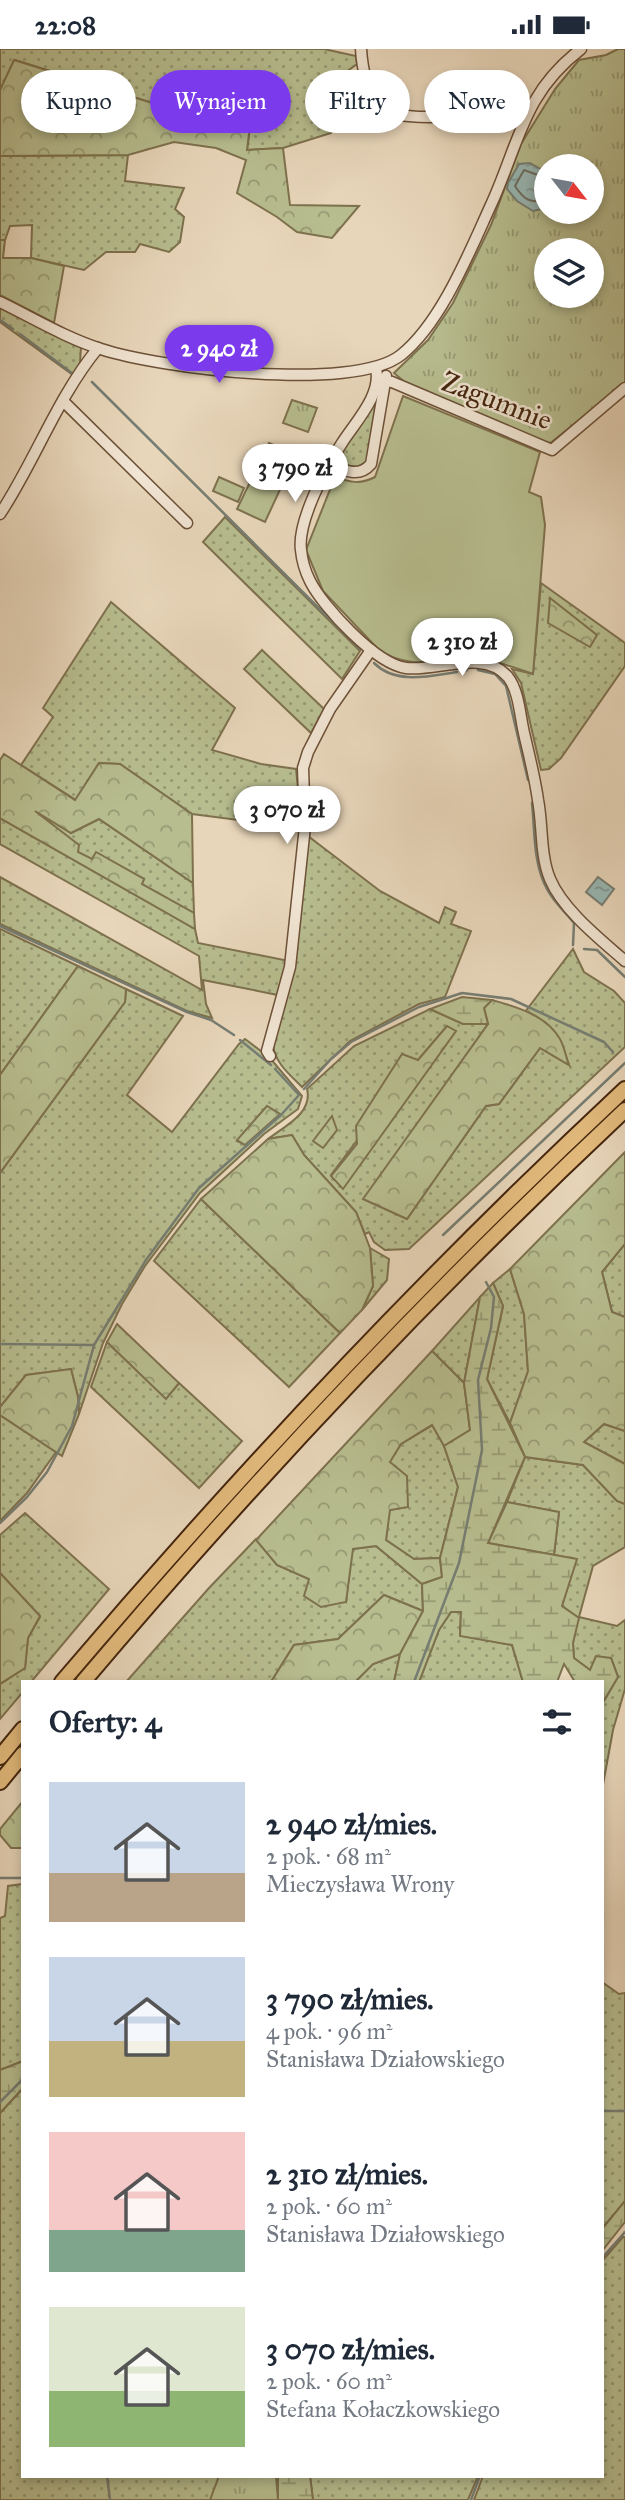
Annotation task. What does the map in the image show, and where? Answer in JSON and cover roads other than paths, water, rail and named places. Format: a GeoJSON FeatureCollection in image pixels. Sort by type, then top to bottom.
{"type":"FeatureCollection","features":[{"type":"Feature","properties":{"kind":"highway"},"geometry":{"type":"LineString","coordinates":[[64,1680],[179,1547],[321,1391],[462,1247],[625,1089]]}},
{"type":"Feature","properties":{"kind":"highway"},"geometry":{"type":"LineString","coordinates":[[85,1680],[332,1402],[507,1224],[625,1110]]}},
{"type":"Feature","properties":{"kind":"highway"},"geometry":{"type":"LineString","coordinates":[[0,1757],[21,1731]]}},
{"type":"Feature","properties":{"kind":"highway"},"geometry":{"type":"LineString","coordinates":[[0,1782],[21,1756]]}},
{"type":"Feature","properties":{"kind":"street"},"geometry":{"type":"LineString","coordinates":[[361,49],[362,71],[374,101],[382,109],[406,116],[424,116]]}},
{"type":"Feature","properties":{"kind":"street"},"geometry":{"type":"LineString","coordinates":[[530,109],[545,84],[581,49]]}},
{"type":"Feature","properties":{"kind":"street"},"geometry":{"type":"LineString","coordinates":[[0,302],[97,348],[151,362],[263,373],[334,375],[381,366],[400,356],[419,338],[447,296],[496,195],[518,133]]}},
{"type":"Feature","properties":{"kind":"street"},"geometry":{"type":"LineString","coordinates":[[0,514],[63,401],[97,348]]}},
{"type":"Feature","properties":{"kind":"street"},"geometry":{"type":"LineString","coordinates":[[331,464],[354,473],[363,471],[371,464],[381,366]]}},
{"type":"Feature","properties":{"kind":"street"},"geometry":{"type":"LineString","coordinates":[[381,381],[331,464],[303,526],[300,548],[311,583],[371,650],[388,663],[405,668],[431,669],[473,663],[493,667],[507,677],[514,691],[537,791],[545,863],[550,878],[576,914],[625,961]]}},
{"type":"Feature","properties":{"kind":"street","name":"Zagumnie"},"geometry":{"type":"LineString","coordinates":[[381,381],[552,450],[625,389]]}},
{"type":"Feature","properties":{"kind":"street"},"geometry":{"type":"LineString","coordinates":[[63,401],[187,523]]}},
{"type":"Feature","properties":{"kind":"street"},"geometry":{"type":"LineString","coordinates":[[271,1056],[267,1051],[290,967],[305,826],[303,768],[308,752],[330,709],[371,650]]}},
{"type":"Feature","properties":{"kind":"water"},"geometry":{"type":"Polygon","coordinates":[[[519,164],[534,165],[534,211],[517,201],[507,189],[519,164]]]}},
{"type":"Feature","properties":{"kind":"water"},"geometry":{"type":"Polygon","coordinates":[[[598,877],[614,889],[602,905],[586,892],[598,877]]]}},
{"type":"Feature","properties":{"kind":"waterway"},"geometry":{"type":"LineString","coordinates":[[0,320],[13,329]]}},
{"type":"Feature","properties":{"kind":"waterway"},"geometry":{"type":"LineString","coordinates":[[20,334],[73,374]]}},
{"type":"Feature","properties":{"kind":"waterway"},"geometry":{"type":"LineString","coordinates":[[92,382],[360,649]]}},
{"type":"Feature","properties":{"kind":"waterway"},"geometry":{"type":"LineString","coordinates":[[374,663],[383,670],[403,677],[457,672]]}},
{"type":"Feature","properties":{"kind":"waterway"},"geometry":{"type":"LineString","coordinates":[[478,670],[495,674],[506,686],[528,780]]}},
{"type":"Feature","properties":{"kind":"waterway"},"geometry":{"type":"LineString","coordinates":[[532,803],[539,869],[550,893],[574,923],[573,945]]}},
{"type":"Feature","properties":{"kind":"waterway"},"geometry":{"type":"LineString","coordinates":[[0,926],[187,1012],[211,1020],[234,1035]]}},
{"type":"Feature","properties":{"kind":"waterway"},"geometry":{"type":"LineString","coordinates":[[584,949],[597,950],[625,977]]}},
{"type":"Feature","properties":{"kind":"waterway"},"geometry":{"type":"LineString","coordinates":[[304,1089],[331,1059],[351,1042],[419,1007],[462,993],[511,999],[604,1042],[613,1052]]}},
{"type":"Feature","properties":{"kind":"waterway"},"geometry":{"type":"LineString","coordinates":[[240,1040],[271,1065]]}},
{"type":"Feature","properties":{"kind":"waterway"},"geometry":{"type":"LineString","coordinates":[[443,1235],[625,1063]]}},
{"type":"Feature","properties":{"kind":"waterway"},"geometry":{"type":"LineString","coordinates":[[0,1523],[27,1497],[47,1472],[72,1426],[94,1345],[146,1260],[199,1188],[281,1115],[299,1095],[275,1069]]}},
{"type":"Feature","properties":{"kind":"waterway"},"geometry":{"type":"LineString","coordinates":[[415,1680],[459,1563],[482,1450],[478,1380],[491,1328],[494,1297],[486,1282]]}},
{"type":"Feature","properties":{"kind":"waterway"},"geometry":{"type":"LineString","coordinates":[[0,1344],[94,1345]]}},
{"type":"Feature","properties":{"kind":"waterway"},"geometry":{"type":"LineString","coordinates":[[0,1878],[21,1878]]}},
{"type":"Feature","properties":{"kind":"waterway"},"geometry":{"type":"LineString","coordinates":[[0,2102],[21,2081]]}},
{"type":"Feature","properties":{"kind":"waterway"},"geometry":{"type":"LineString","coordinates":[[604,2111],[625,2111]]}},
{"type":"Feature","properties":{"kind":"waterway"},"geometry":{"type":"LineString","coordinates":[[604,2256],[625,2232]]}},
{"type":"Feature","properties":{"kind":"waterway"},"geometry":{"type":"LineString","coordinates":[[107,2478],[110,2500]]}},
{"type":"Feature","properties":{"kind":"waterway"},"geometry":{"type":"LineString","coordinates":[[471,2500],[479,2478]]}}]}
